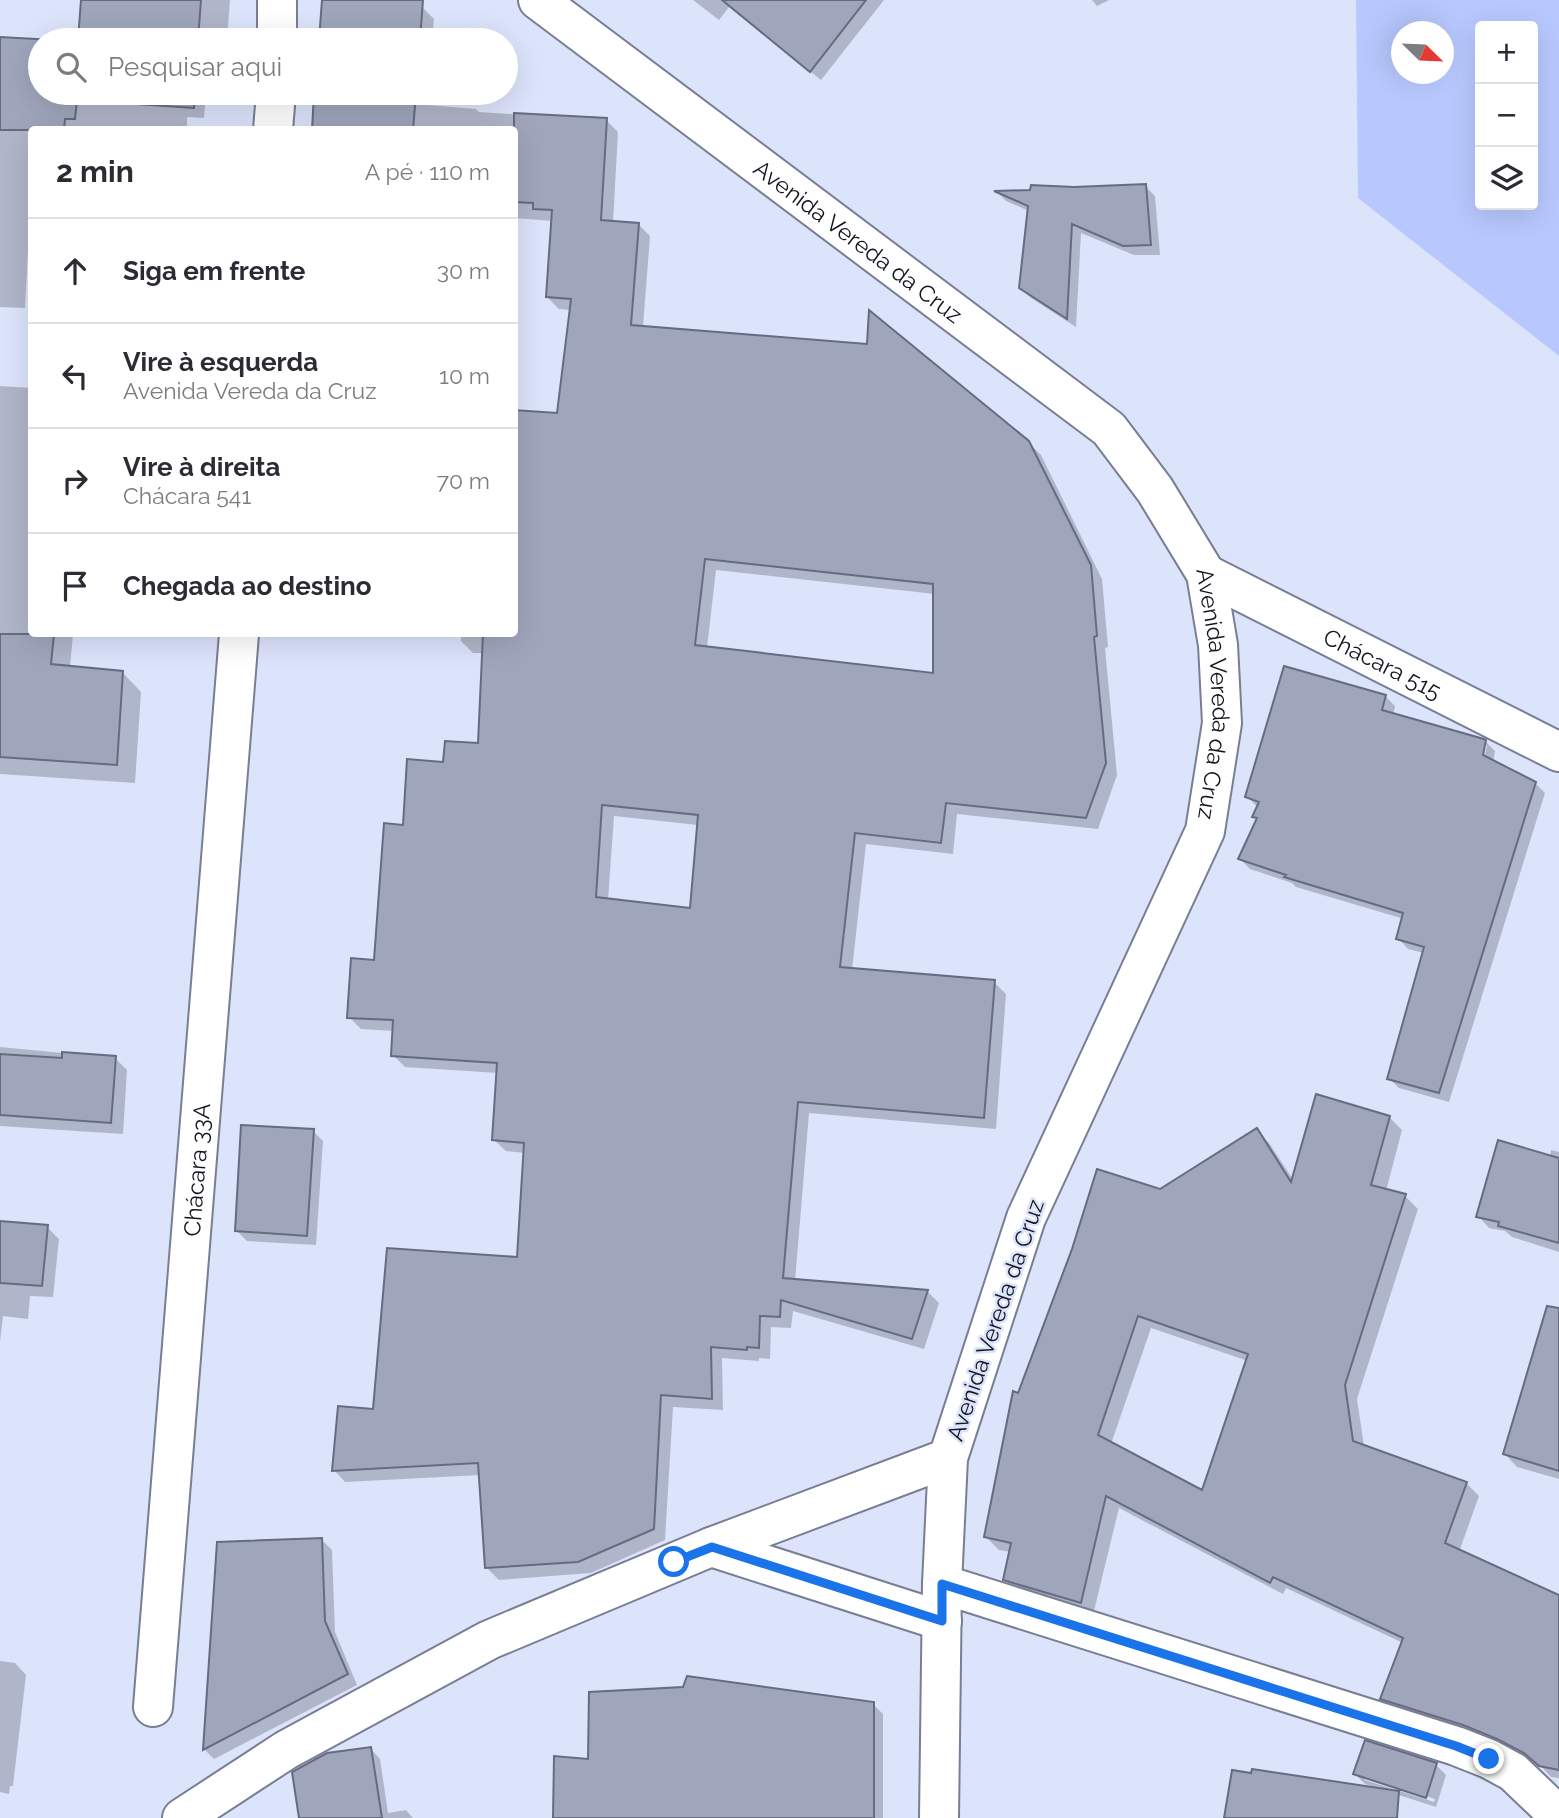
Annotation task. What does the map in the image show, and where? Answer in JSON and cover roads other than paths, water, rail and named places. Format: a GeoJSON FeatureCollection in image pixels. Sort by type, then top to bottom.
{"type":"FeatureCollection","features":[{"type":"Feature","properties":{"kind":"street"},"geometry":{"type":"LineString","coordinates":[[276,0],[277,28]]}},
{"type":"Feature","properties":{"kind":"street","name":"Avenida Vereda da Cruz"},"geometry":{"type":"LineString","coordinates":[[538,0],[1109,429],[1155,490],[1206,574],[1218,645],[1222,723],[1205,831],[1026,1218],[948,1458],[942,1603],[939,1818]]}},
{"type":"Feature","properties":{"kind":"street"},"geometry":{"type":"LineString","coordinates":[[273,126],[275,105]]}},
{"type":"Feature","properties":{"kind":"street","name":"Chácara 515"},"geometry":{"type":"LineString","coordinates":[[1206,574],[1559,752]]}},
{"type":"Feature","properties":{"kind":"street","name":"Chácara 33A"},"geometry":{"type":"LineString","coordinates":[[153,1707],[239,637]]}},
{"type":"Feature","properties":{"kind":"street"},"geometry":{"type":"LineString","coordinates":[[182,1818],[286,1750],[489,1640],[712,1547],[948,1458]]}},
{"type":"Feature","properties":{"kind":"street"},"geometry":{"type":"LineString","coordinates":[[712,1547],[942,1603],[1456,1746],[1513,1772],[1559,1816]]}}]}
